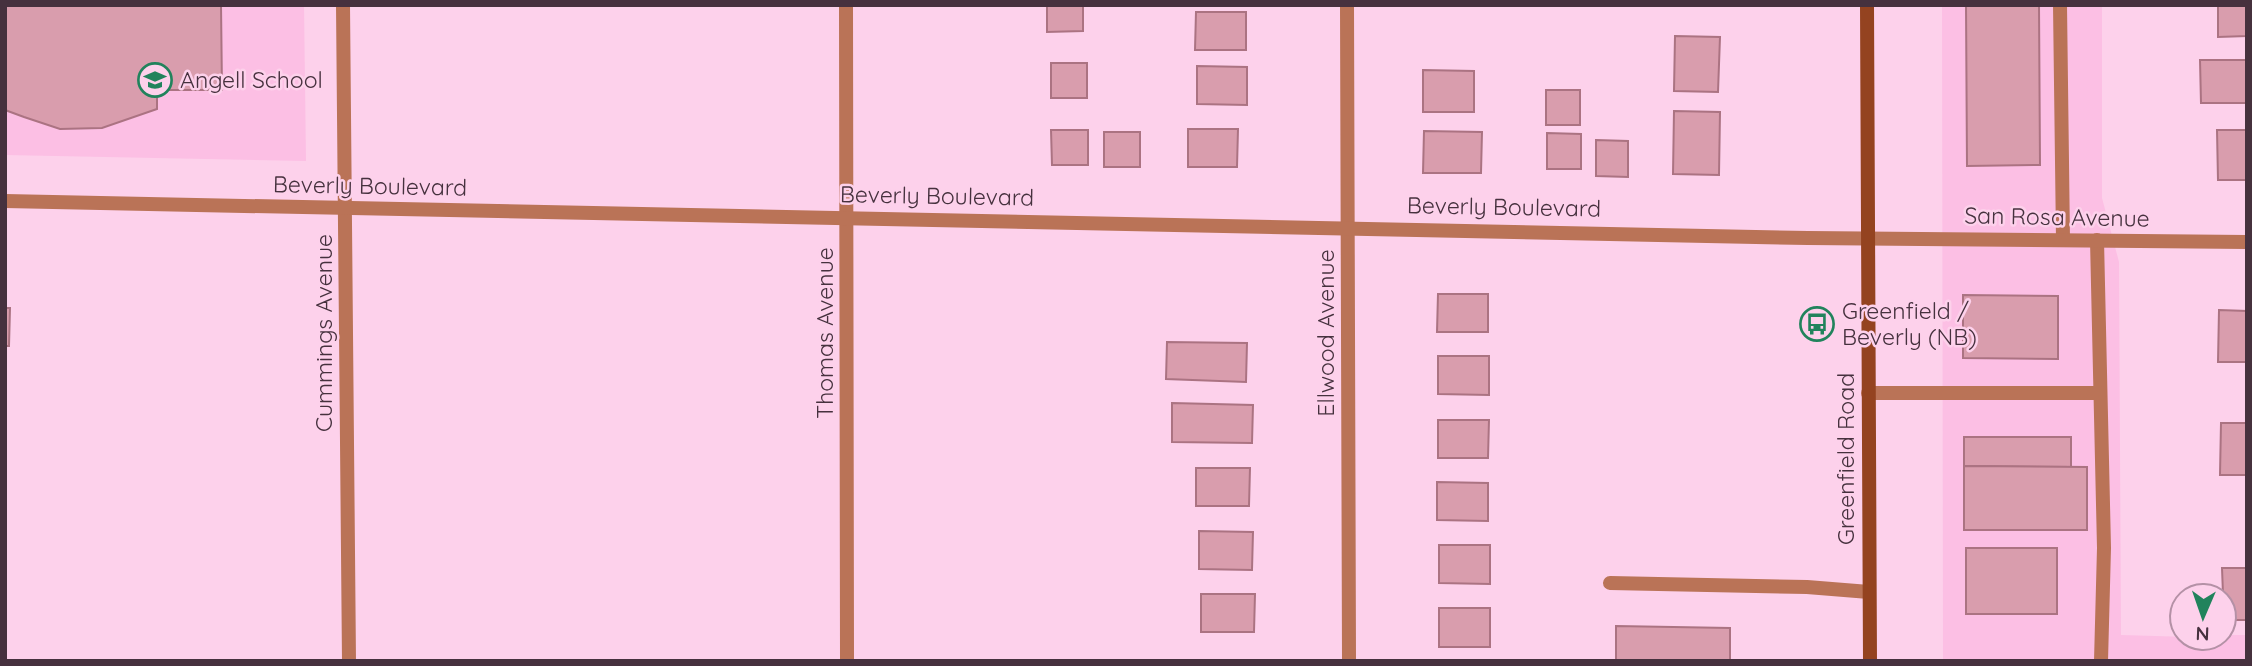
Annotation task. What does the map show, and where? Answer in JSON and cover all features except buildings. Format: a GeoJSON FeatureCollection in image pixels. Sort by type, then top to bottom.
{"type":"FeatureCollection","features":[{"type":"Feature","properties":{"kind":"main road","name":"Greenfield Road"},"geometry":{"type":"LineString","coordinates":[[1867,5],[1870,661]]}},
{"type":"Feature","properties":{"kind":"street","name":"Cummings Avenue"},"geometry":{"type":"LineString","coordinates":[[343,5],[349,661]]}},
{"type":"Feature","properties":{"kind":"street","name":"Thomas Avenue"},"geometry":{"type":"LineString","coordinates":[[846,5],[847,661]]}},
{"type":"Feature","properties":{"kind":"street","name":"Ellwood Avenue"},"geometry":{"type":"LineString","coordinates":[[1347,5],[1349,661]]}},
{"type":"Feature","properties":{"kind":"street"},"geometry":{"type":"LineString","coordinates":[[2060,5],[2063,240]]}},
{"type":"Feature","properties":{"kind":"street","name":"Beverly Boulevard"},"geometry":{"type":"LineString","coordinates":[[5,201],[1867,237]]}},
{"type":"Feature","properties":{"kind":"street","name":"San Rosa Avenue"},"geometry":{"type":"LineString","coordinates":[[1867,237],[2247,242]]}},
{"type":"Feature","properties":{"kind":"street"},"geometry":{"type":"LineString","coordinates":[[2097,240],[2104,548],[2101,661]]}},
{"type":"Feature","properties":{"kind":"street"},"geometry":{"type":"LineString","coordinates":[[1868,393],[2100,393]]}},
{"type":"Feature","properties":{"kind":"street"},"geometry":{"type":"LineString","coordinates":[[1610,583],[1807,587],[1869,592]]}},
{"type":"Feature","properties":{"kind":"shaded area","name":"Angell School"},"geometry":{"type":"Polygon","coordinates":[[[5,5],[304,5],[306,161],[5,155],[5,5]]]}},
{"type":"Feature","properties":{"kind":"shaded area"},"geometry":{"type":"Polygon","coordinates":[[[1942,5],[2102,5],[2102,198],[2119,262],[2121,635],[2168,636],[2168,652],[2238,652],[2238,635],[2247,635],[2247,661],[1943,661],[1942,5]]]}},
{"type":"Feature","properties":{"kind":"place","name":"Angell School"},"geometry":{"type":"Point","coordinates":[155,80]}},
{"type":"Feature","properties":{"kind":"place","name":"Greenfield / Beverly (NB)"},"geometry":{"type":"Point","coordinates":[1817,324]}}]}
